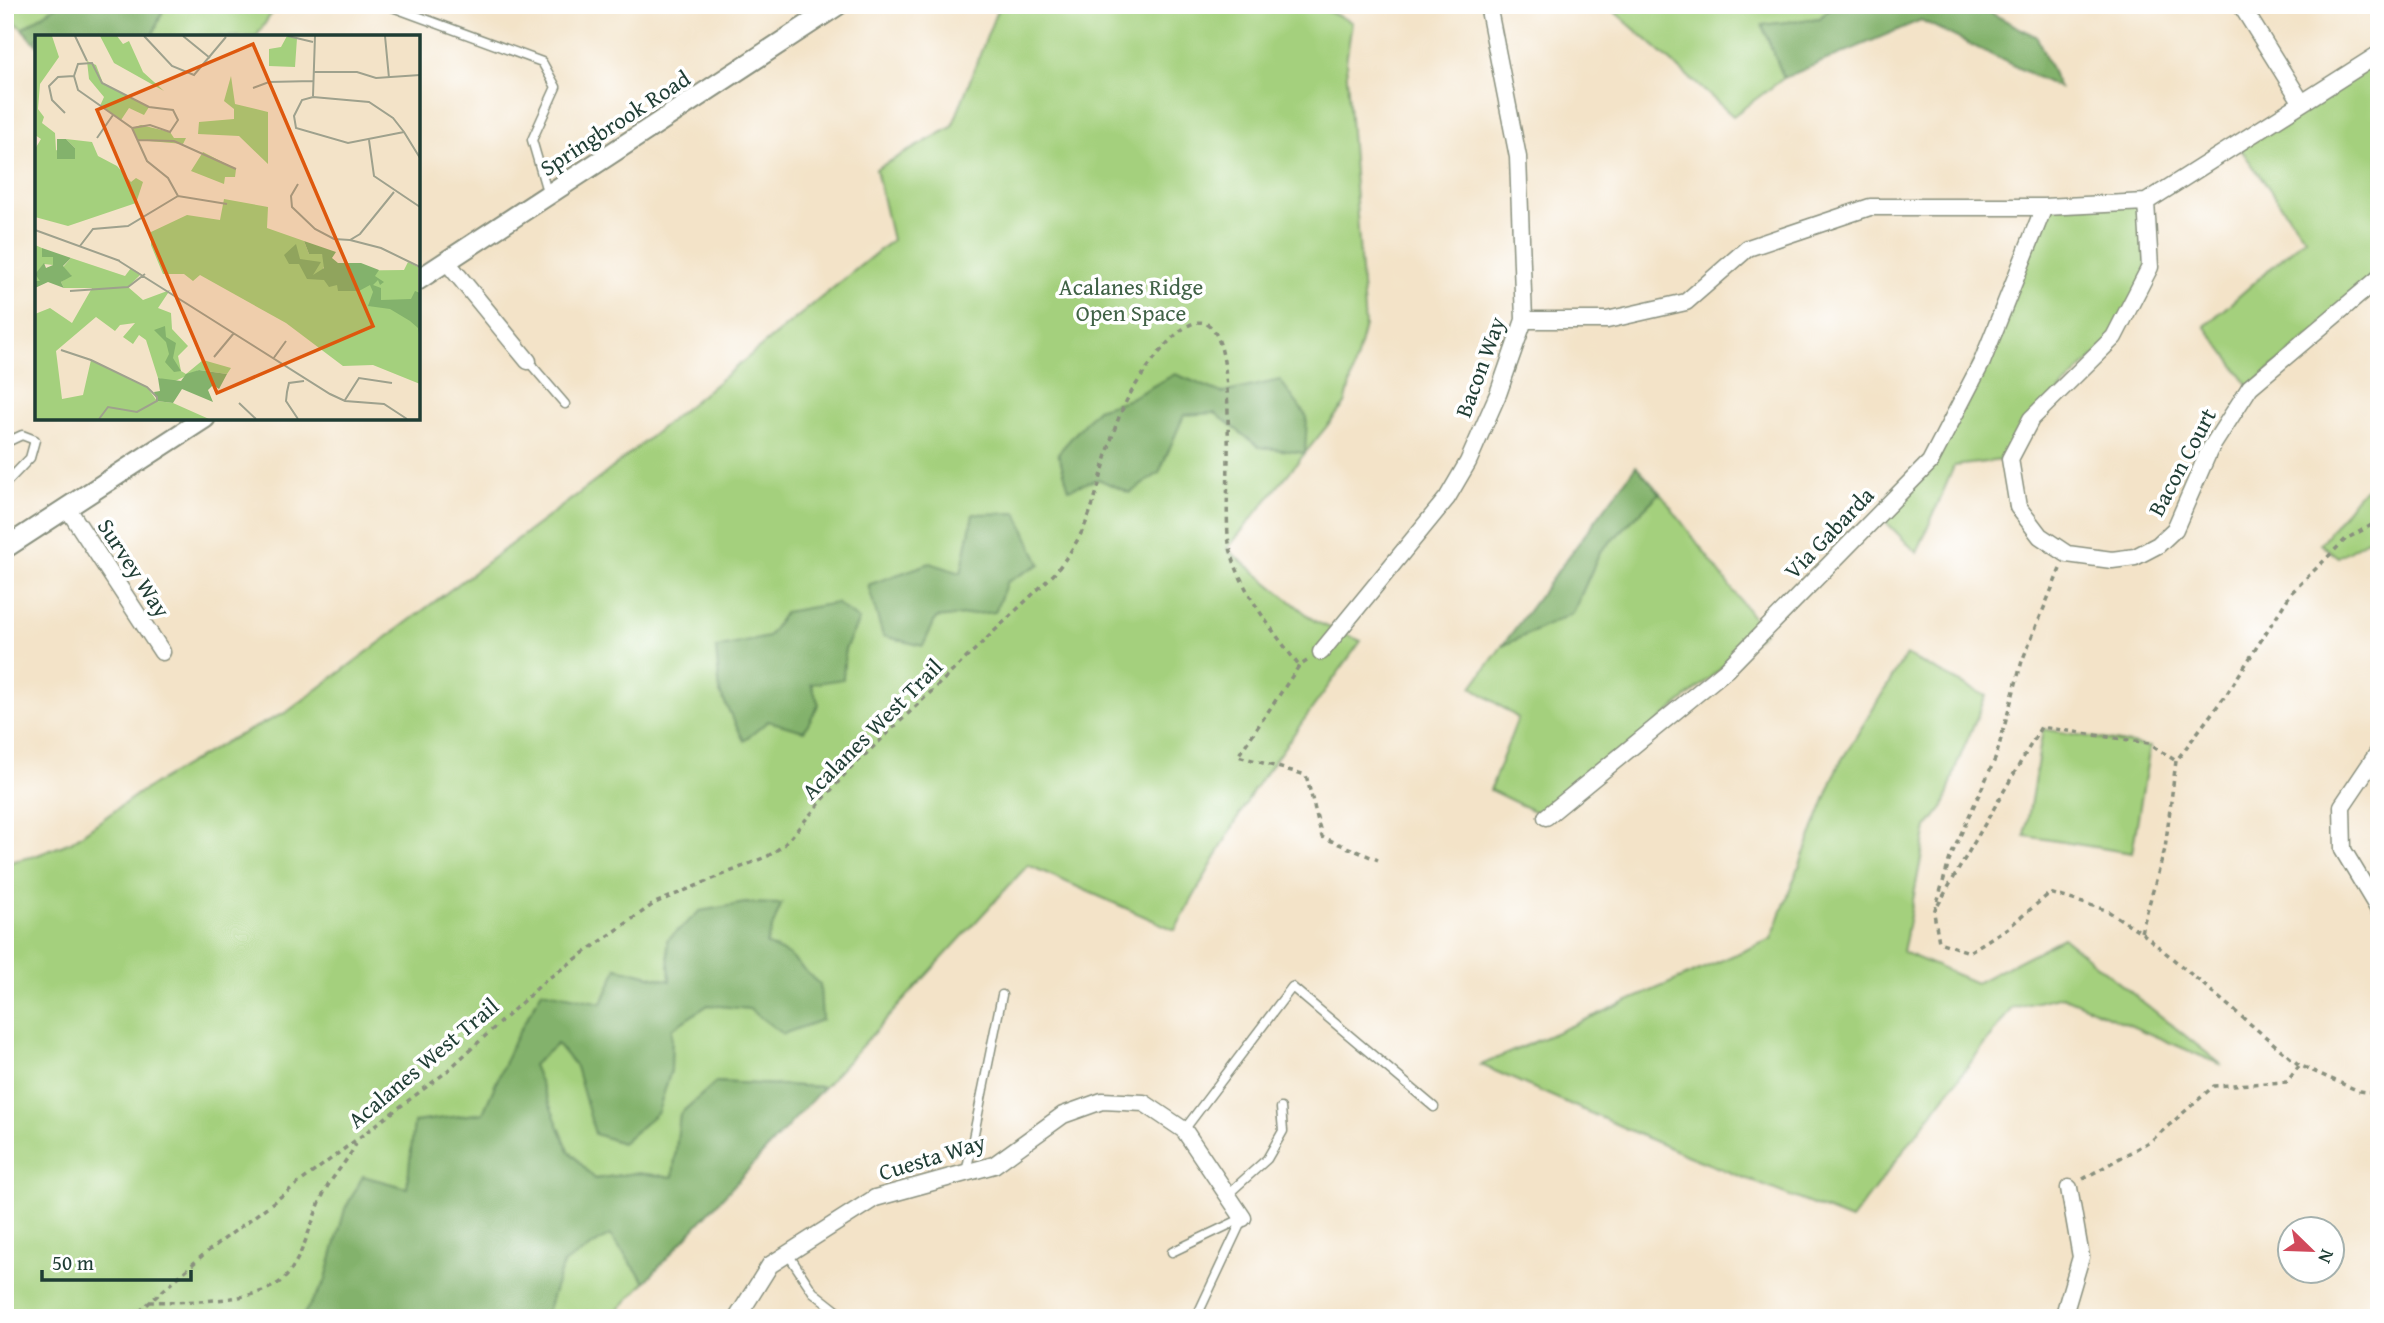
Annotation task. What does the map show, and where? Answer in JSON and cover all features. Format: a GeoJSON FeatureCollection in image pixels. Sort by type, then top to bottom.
{"type":"FeatureCollection","features":[{"type":"Feature","properties":{"kind":"street","name":"Springbrook Road"},"geometry":{"type":"LineString","coordinates":[[420,279],[838,5]]}},
{"type":"Feature","properties":{"kind":"street","name":"Bacon Way"},"geometry":{"type":"LineString","coordinates":[[1321,652],[1447,498],[1468,462],[1498,394],[1524,320],[1518,157],[1488,5]]}},
{"type":"Feature","properties":{"kind":"street"},"geometry":{"type":"LineString","coordinates":[[2241,5],[2302,103]]}},
{"type":"Feature","properties":{"kind":"street"},"geometry":{"type":"LineString","coordinates":[[1524,320],[1607,320],[1686,302],[1748,248],[1870,206],[2044,207],[2146,202],[2379,54]]}},
{"type":"Feature","properties":{"kind":"street","name":"Bacon Court"},"geometry":{"type":"LineString","coordinates":[[2146,202],[2150,267],[2114,337],[2031,419],[2010,459],[2018,507],[2040,536],[2067,554],[2112,560],[2135,557],[2158,544],[2175,529],[2208,451],[2250,387],[2379,278]]}},
{"type":"Feature","properties":{"kind":"street","name":"Via Gabarda"},"geometry":{"type":"LineString","coordinates":[[1546,817],[1726,670],[1930,462],[1982,362],[2044,207]]}},
{"type":"Feature","properties":{"kind":"street"},"geometry":{"type":"LineString","coordinates":[[447,262],[528,361]]}},
{"type":"Feature","properties":{"kind":"street"},"geometry":{"type":"LineString","coordinates":[[5,548],[202,420]]}},
{"type":"Feature","properties":{"kind":"street","name":"Survey Way"},"geometry":{"type":"LineString","coordinates":[[68,509],[162,652]]}},
{"type":"Feature","properties":{"kind":"street"},"geometry":{"type":"LineString","coordinates":[[2379,751],[2342,806],[2343,850],[2379,910]]}},
{"type":"Feature","properties":{"kind":"street","name":"Cuesta Way"},"geometry":{"type":"LineString","coordinates":[[737,1318],[770,1265],[875,1198],[994,1165],[1063,1115],[1102,1101],[1144,1103],[1184,1130],[1244,1218]]}},
{"type":"Feature","properties":{"kind":"street"},"geometry":{"type":"LineString","coordinates":[[2063,1318],[2081,1257],[2070,1188]]}},
{"type":"Feature","properties":{"kind":"lane"},"geometry":{"type":"LineString","coordinates":[[387,5],[542,62],[556,87],[532,140],[548,196]]}},
{"type":"Feature","properties":{"kind":"lane"},"geometry":{"type":"LineString","coordinates":[[528,361],[565,404]]}},
{"type":"Feature","properties":{"kind":"lane"},"geometry":{"type":"LineString","coordinates":[[5,443],[22,435],[35,440],[30,458],[5,484]]}},
{"type":"Feature","properties":{"kind":"lane"},"geometry":{"type":"LineString","coordinates":[[1184,1130],[1292,987],[1434,1107]]}},
{"type":"Feature","properties":{"kind":"lane"},"geometry":{"type":"LineString","coordinates":[[966,1173],[1002,995]]}},
{"type":"Feature","properties":{"kind":"lane"},"geometry":{"type":"LineString","coordinates":[[1227,1195],[1266,1159],[1283,1131],[1281,1108]]}},
{"type":"Feature","properties":{"kind":"lane"},"geometry":{"type":"LineString","coordinates":[[1172,1252],[1244,1218]]}},
{"type":"Feature","properties":{"kind":"lane"},"geometry":{"type":"LineString","coordinates":[[1196,1318],[1244,1218]]}},
{"type":"Feature","properties":{"kind":"lane"},"geometry":{"type":"LineString","coordinates":[[788,1254],[813,1292],[846,1318]]}},
{"type":"Feature","properties":{"kind":"path","name":"Acalanes West Trail"},"geometry":{"type":"LineString","coordinates":[[132,1318],[203,1255],[357,1142],[445,1073],[546,980],[656,903],[768,856],[784,845],[845,774],[1054,574],[1071,553],[1086,522],[1122,408],[1178,332],[1194,323],[1206,325],[1214,332],[1222,349],[1228,376],[1227,520],[1235,566],[1263,618],[1299,666],[1238,756],[1306,775],[1322,837],[1378,860]]}},
{"type":"Feature","properties":{"kind":"path"},"geometry":{"type":"LineString","coordinates":[[2141,932],[2165,849],[2176,761],[2228,692],[2292,592],[2346,539],[2379,521]]}},
{"type":"Feature","properties":{"kind":"path"},"geometry":{"type":"LineString","coordinates":[[2067,554],[2022,661],[1996,757],[1950,858],[1934,912],[1939,942],[1969,952],[2009,927],[2050,893],[2106,910],[2141,932],[2299,1065],[2359,1091],[2379,1094]]}},
{"type":"Feature","properties":{"kind":"path"},"geometry":{"type":"LineString","coordinates":[[1934,912],[2041,727],[2149,743],[2176,761]]}},
{"type":"Feature","properties":{"kind":"path"},"geometry":{"type":"LineString","coordinates":[[2070,1188],[2152,1140],[2214,1086],[2287,1082],[2299,1065]]}},
{"type":"Feature","properties":{"kind":"path"},"geometry":{"type":"LineString","coordinates":[[149,1302],[233,1297],[269,1289],[288,1274],[312,1228],[326,1189],[357,1142]]}},
{"type":"Feature","properties":{"kind":"green space"},"geometry":{"type":"Polygon","coordinates":[[[5,5],[58,5],[22,29],[5,11],[5,5]]]}},
{"type":"Feature","properties":{"kind":"green space"},"geometry":{"type":"Polygon","coordinates":[[[58,5],[165,5],[153,35],[35,35],[35,43],[22,29],[58,5]]]}},
{"type":"Feature","properties":{"kind":"green space"},"geometry":{"type":"Polygon","coordinates":[[[165,5],[277,5],[257,35],[153,35],[165,5]]]}},
{"type":"Feature","properties":{"kind":"green space","name":"Acalanes Ridge Open Space"},"geometry":{"type":"Polygon","coordinates":[[[999,5],[1314,5],[1352,22],[1346,62],[1365,326],[1345,404],[1227,549],[1316,622],[1361,641],[1254,789],[1175,930],[1028,865],[824,1087],[716,1082],[680,1114],[673,1177],[635,1173],[594,1179],[569,1151],[555,1120],[474,1318],[5,1318],[5,863],[35,856],[71,842],[139,793],[229,740],[287,712],[601,477],[892,240],[876,169],[952,127],[999,5]],[[781,904],[671,981],[617,968],[671,1070],[672,1029],[708,1005],[749,1008],[783,1034],[789,955],[766,944],[781,904]]]}},
{"type":"Feature","properties":{"kind":"green space"},"geometry":{"type":"Polygon","coordinates":[[[1607,5],[1833,5],[1820,18],[1762,25],[1784,78],[1733,116],[1607,5]]]}},
{"type":"Feature","properties":{"kind":"green space"},"geometry":{"type":"Polygon","coordinates":[[[1833,5],[1976,5],[2037,37],[2059,88],[1921,20],[1784,78],[1762,25],[1820,18],[1833,5]]]}},
{"type":"Feature","properties":{"kind":"green space"},"geometry":{"type":"Polygon","coordinates":[[[2379,54],[2379,278],[2250,387],[2205,326],[2305,238],[2237,144],[2379,54]]]}},
{"type":"Feature","properties":{"kind":"green space"},"geometry":{"type":"Polygon","coordinates":[[[2146,202],[2146,276],[2114,337],[2031,419],[2010,459],[1954,466],[1917,553],[1879,515],[1930,462],[2044,207],[2146,202]]]}},
{"type":"Feature","properties":{"kind":"green space"},"geometry":{"type":"Polygon","coordinates":[[[1175,374],[1222,393],[1280,380],[1307,417],[1305,453],[1259,447],[1215,413],[1184,415],[1159,473],[1130,493],[1098,479],[1069,489],[1058,453],[1097,409],[1127,400],[1175,374]]]}},
{"type":"Feature","properties":{"kind":"green space"},"geometry":{"type":"Polygon","coordinates":[[[1636,466],[1660,493],[1600,552],[1573,613],[1502,646],[1636,466]]]}},
{"type":"Feature","properties":{"kind":"green space"},"geometry":{"type":"Polygon","coordinates":[[[2379,479],[2379,533],[2338,557],[2320,544],[2357,496],[2379,479]]]}},
{"type":"Feature","properties":{"kind":"green space"},"geometry":{"type":"Polygon","coordinates":[[[1660,493],[1764,632],[1546,817],[1490,790],[1518,718],[1472,687],[1502,646],[1573,613],[1600,552],[1660,493]]]}},
{"type":"Feature","properties":{"kind":"green space"},"geometry":{"type":"Polygon","coordinates":[[[1017,513],[1040,564],[1007,582],[995,612],[936,618],[923,646],[883,636],[868,585],[930,563],[961,573],[973,514],[1017,513]]]}},
{"type":"Feature","properties":{"kind":"green space"},"geometry":{"type":"Polygon","coordinates":[[[836,603],[859,620],[845,649],[843,679],[811,684],[819,704],[804,731],[768,721],[744,741],[720,693],[716,648],[768,637],[785,612],[836,603]]]}},
{"type":"Feature","properties":{"kind":"green space"},"geometry":{"type":"Polygon","coordinates":[[[1906,655],[1986,696],[1957,764],[1944,806],[1927,828],[1903,952],[1976,983],[2063,938],[2222,1065],[2062,996],[2012,1008],[1851,1220],[1686,1155],[1481,1065],[1771,939],[1838,766],[1906,655]]]}},
{"type":"Feature","properties":{"kind":"green space"},"geometry":{"type":"Polygon","coordinates":[[[2043,729],[2150,747],[2132,853],[2025,836],[2043,729]]]}},
{"type":"Feature","properties":{"kind":"green space"},"geometry":{"type":"Polygon","coordinates":[[[745,903],[781,904],[766,944],[789,955],[820,985],[822,1020],[783,1034],[749,1009],[708,1005],[672,1029],[671,1070],[658,1112],[622,1143],[595,1134],[576,1067],[557,1044],[533,1065],[569,1151],[595,1179],[635,1173],[673,1177],[680,1114],[716,1082],[824,1087],[645,1282],[610,1235],[563,1264],[545,1318],[301,1318],[325,1282],[345,1209],[363,1176],[407,1188],[414,1122],[483,1113],[514,1041],[542,991],[602,1003],[617,968],[670,981],[667,940],[700,911],[745,903]]]}},
{"type":"Feature","properties":{"kind":"green space"},"geometry":{"type":"Polygon","coordinates":[[[610,1235],[645,1282],[611,1318],[545,1318],[563,1263],[610,1235]]]}}]}
